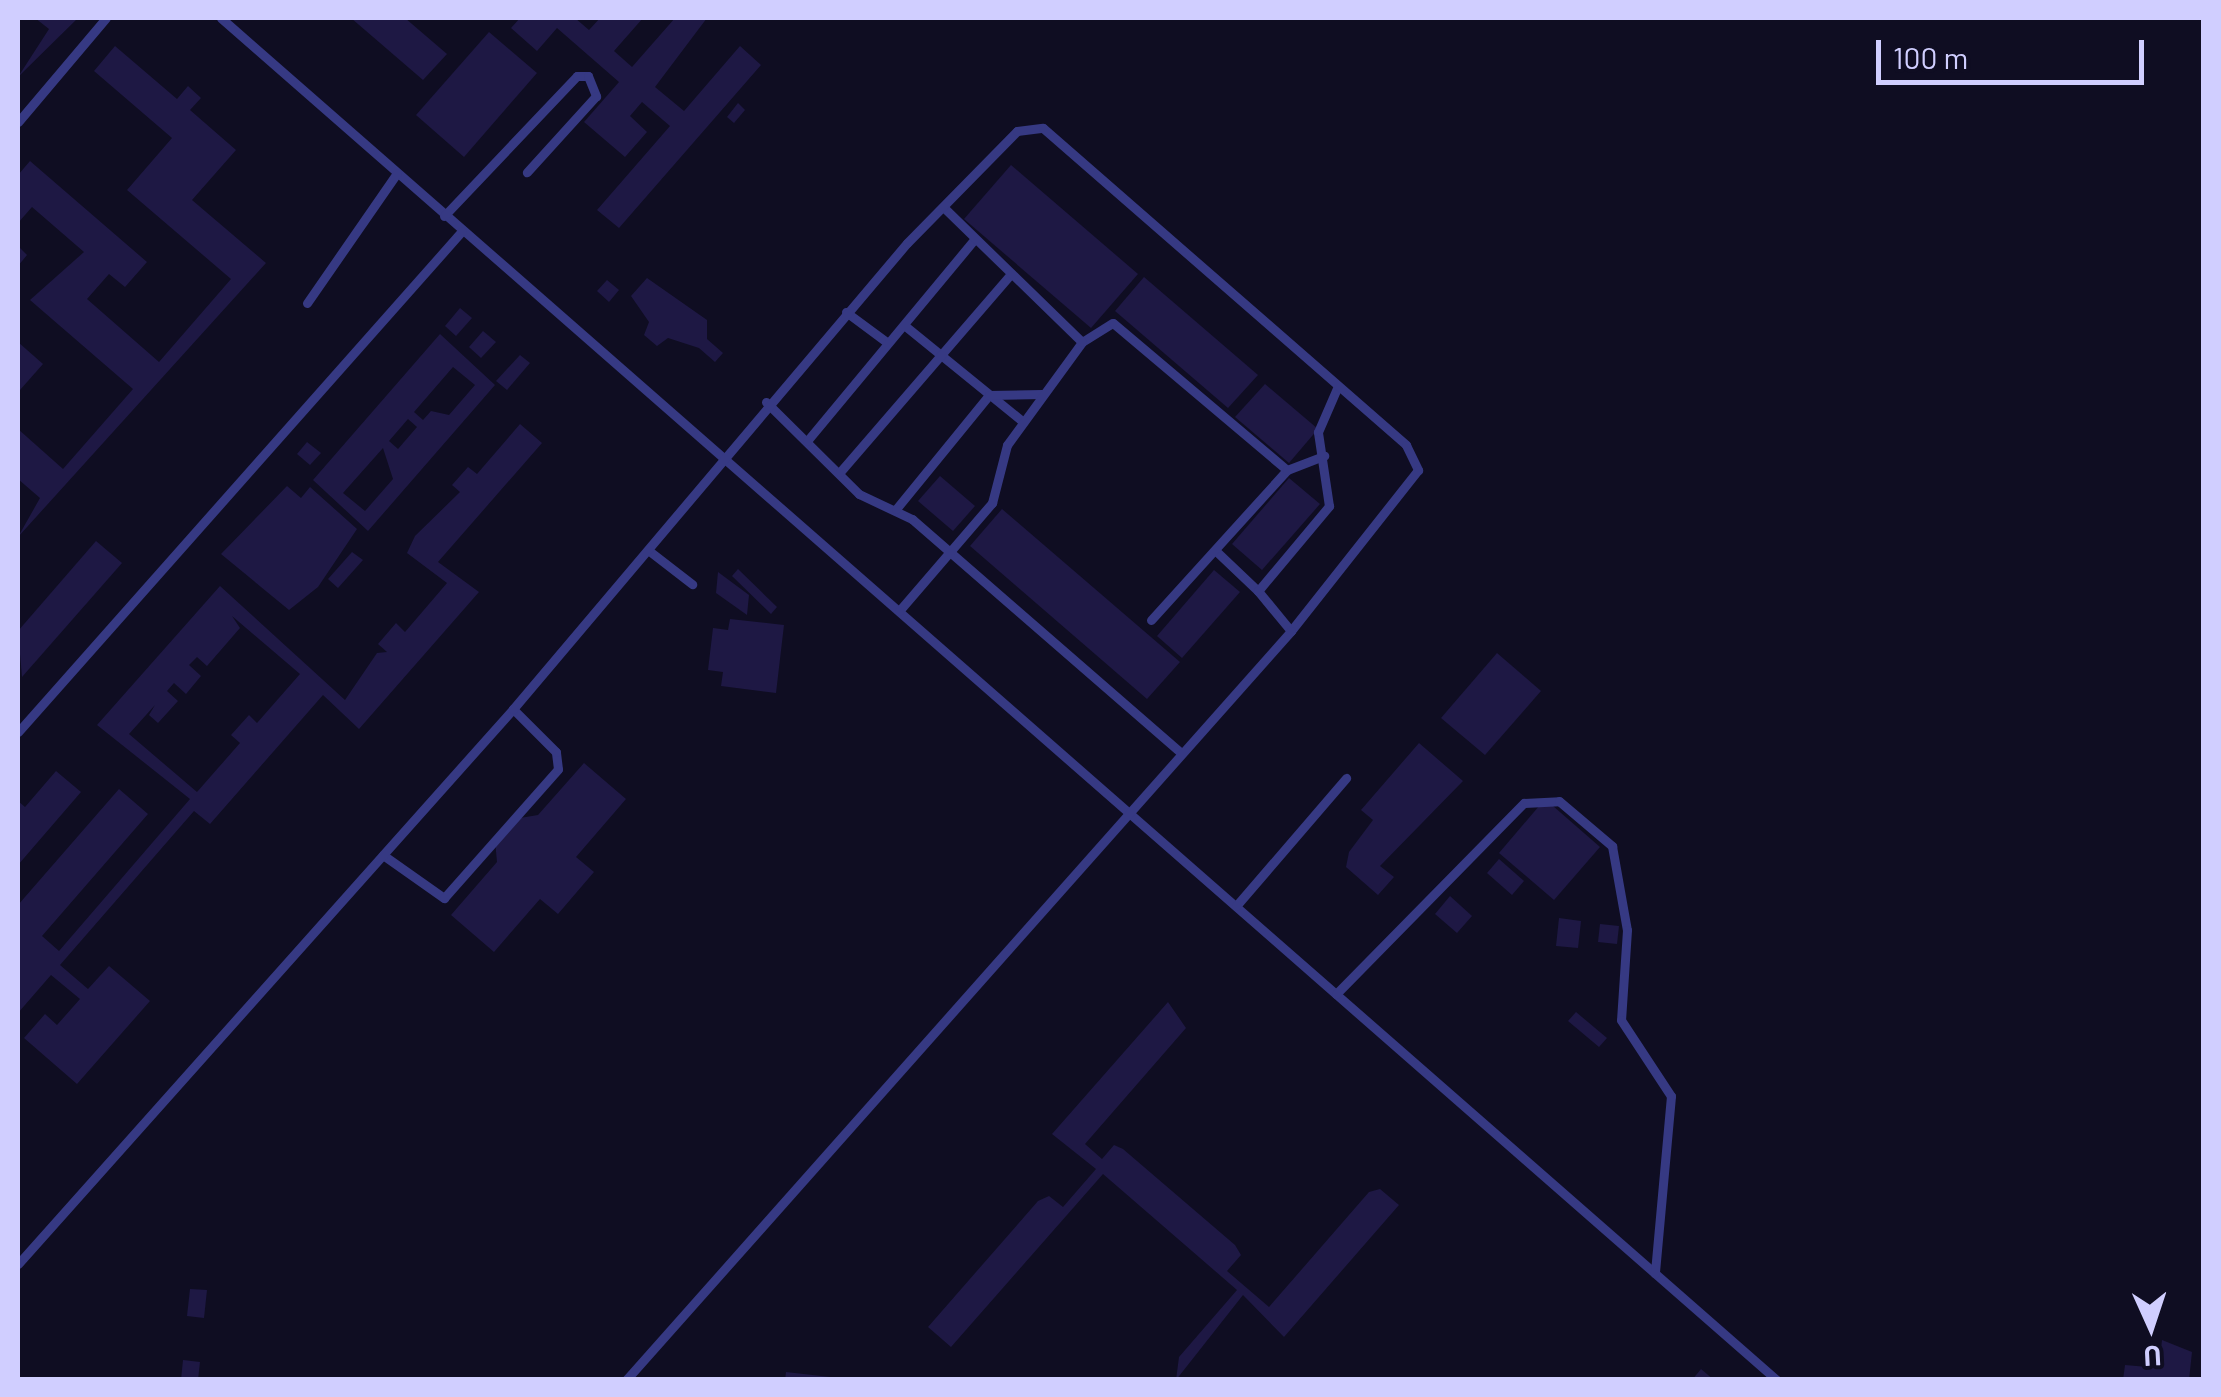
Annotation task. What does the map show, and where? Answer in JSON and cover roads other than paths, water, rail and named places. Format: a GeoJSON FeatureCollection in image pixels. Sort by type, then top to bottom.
{"type":"FeatureCollection","features":[{"type":"Feature","properties":{"kind":"lane"},"geometry":{"type":"LineString","coordinates":[[18,122],[106,18]]}},
{"type":"Feature","properties":{"kind":"lane"},"geometry":{"type":"LineString","coordinates":[[221,18],[444,216],[1132,810],[1236,906],[1777,1380]]}},
{"type":"Feature","properties":{"kind":"lane"},"geometry":{"type":"LineString","coordinates":[[444,216],[577,76],[588,76],[596,96],[527,172]]}},
{"type":"Feature","properties":{"kind":"lane"},"geometry":{"type":"LineString","coordinates":[[18,1264],[514,709],[726,457],[766,402],[846,312],[1017,131],[1043,128],[1336,388],[1406,445],[1418,470],[1291,631],[626,1380]]}},
{"type":"Feature","properties":{"kind":"lane"},"geometry":{"type":"LineString","coordinates":[[307,304],[397,173]]}},
{"type":"Feature","properties":{"kind":"lane"},"geometry":{"type":"LineString","coordinates":[[945,208],[973,241],[1082,342]]}},
{"type":"Feature","properties":{"kind":"lane"},"geometry":{"type":"LineString","coordinates":[[18,732],[462,230]]}},
{"type":"Feature","properties":{"kind":"lane"},"geometry":{"type":"LineString","coordinates":[[807,440],[885,341],[904,324],[973,241]]}},
{"type":"Feature","properties":{"kind":"lane"},"geometry":{"type":"LineString","coordinates":[[840,472],[938,353],[1011,274]]}},
{"type":"Feature","properties":{"kind":"lane"},"geometry":{"type":"LineString","coordinates":[[846,312],[885,341]]}},
{"type":"Feature","properties":{"kind":"lane"},"geometry":{"type":"LineString","coordinates":[[899,611],[992,504],[1021,420],[1082,342],[1113,322],[1287,470]]}},
{"type":"Feature","properties":{"kind":"lane"},"geometry":{"type":"LineString","coordinates":[[904,324],[1021,420]]}},
{"type":"Feature","properties":{"kind":"lane"},"geometry":{"type":"LineString","coordinates":[[1258,591],[1328,506],[1320,422],[1336,388]]}},
{"type":"Feature","properties":{"kind":"lane"},"geometry":{"type":"LineString","coordinates":[[896,509],[989,395],[1042,394]]}},
{"type":"Feature","properties":{"kind":"lane"},"geometry":{"type":"LineString","coordinates":[[766,402],[859,494],[896,509],[949,550],[1180,752]]}},
{"type":"Feature","properties":{"kind":"lane"},"geometry":{"type":"LineString","coordinates":[[1151,620],[1217,552],[1287,470],[1324,456]]}},
{"type":"Feature","properties":{"kind":"lane"},"geometry":{"type":"LineString","coordinates":[[648,550],[692,584]]}},
{"type":"Feature","properties":{"kind":"lane"},"geometry":{"type":"LineString","coordinates":[[1217,552],[1258,591],[1291,631]]}},
{"type":"Feature","properties":{"kind":"lane"},"geometry":{"type":"LineString","coordinates":[[383,855],[444,898],[558,769],[556,752],[514,709]]}},
{"type":"Feature","properties":{"kind":"lane"},"geometry":{"type":"LineString","coordinates":[[1236,906],[1346,778]]}},
{"type":"Feature","properties":{"kind":"lane"},"geometry":{"type":"LineString","coordinates":[[1336,994],[1524,803],[1559,801],[1612,846],[1627,930],[1621,1020],[1672,1096],[1655,1272]]}}]}
